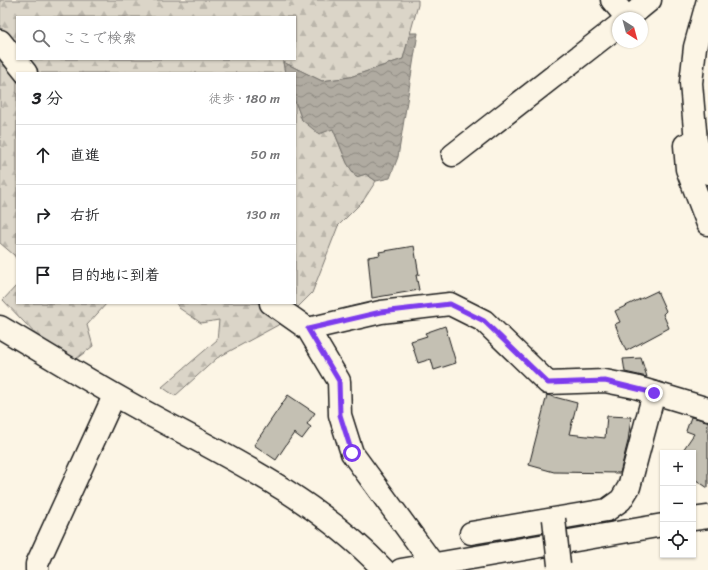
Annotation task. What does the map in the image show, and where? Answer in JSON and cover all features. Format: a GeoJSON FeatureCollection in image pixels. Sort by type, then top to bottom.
{"type":"FeatureCollection","features":[{"type":"Feature","properties":{"kind":"street"},"geometry":{"type":"LineString","coordinates":[[612,0],[622,12]]}},
{"type":"Feature","properties":{"kind":"street"},"geometry":{"type":"LineString","coordinates":[[635,12],[650,0]]}},
{"type":"Feature","properties":{"kind":"street"},"geometry":{"type":"LineString","coordinates":[[708,0],[695,47],[691,83],[696,142],[708,174]]}},
{"type":"Feature","properties":{"kind":"street"},"geometry":{"type":"LineString","coordinates":[[453,156],[612,31]]}},
{"type":"Feature","properties":{"kind":"street"},"geometry":{"type":"LineString","coordinates":[[0,41],[25,72]]}},
{"type":"Feature","properties":{"kind":"street"},"geometry":{"type":"LineString","coordinates":[[696,142],[685,144],[688,169],[708,224]]}},
{"type":"Feature","properties":{"kind":"street"},"geometry":{"type":"LineString","coordinates":[[272,304],[308,329],[339,381],[340,415],[352,453],[437,567]]}},
{"type":"Feature","properties":{"kind":"street"},"geometry":{"type":"LineString","coordinates":[[308,329],[381,312],[450,304],[484,321],[548,383],[605,381],[654,393],[708,409]]}},
{"type":"Feature","properties":{"kind":"street"},"geometry":{"type":"LineString","coordinates":[[0,327],[114,396],[279,485],[363,548],[384,570]]}},
{"type":"Feature","properties":{"kind":"street"},"geometry":{"type":"LineString","coordinates":[[471,534],[607,510],[621,500],[629,488],[654,393]]}},
{"type":"Feature","properties":{"kind":"street"},"geometry":{"type":"LineString","coordinates":[[37,570],[37,564],[114,396]]}},
{"type":"Feature","properties":{"kind":"street"},"geometry":{"type":"LineString","coordinates":[[696,519],[708,517]]}},
{"type":"Feature","properties":{"kind":"street"},"geometry":{"type":"LineString","coordinates":[[554,519],[562,568]]}},
{"type":"Feature","properties":{"kind":"street"},"geometry":{"type":"LineString","coordinates":[[407,569],[437,567],[660,526]]}},
{"type":"Feature","properties":{"kind":"green space"},"geometry":{"type":"Polygon","coordinates":[[[0,0],[418,0],[418,5],[403,59],[350,77],[322,81],[283,62],[285,72],[16,72],[16,258],[0,243],[0,0]]]}},
{"type":"Feature","properties":{"kind":"green space"},"geometry":{"type":"Polygon","coordinates":[[[296,104],[302,120],[333,129],[347,163],[356,177],[366,174],[376,181],[363,201],[338,226],[312,293],[296,309],[290,304],[296,304],[296,104]]]}},
{"type":"Feature","properties":{"kind":"green space"},"geometry":{"type":"Polygon","coordinates":[[[16,286],[16,304],[106,304],[87,325],[93,346],[76,359],[42,341],[3,300],[16,286]]]}},
{"type":"Feature","properties":{"kind":"green space"},"geometry":{"type":"Polygon","coordinates":[[[177,304],[260,304],[280,324],[217,358],[175,396],[162,387],[217,340],[219,320],[201,323],[179,308],[177,304]]]}},
{"type":"Feature","properties":{"kind":"water"},"geometry":{"type":"Polygon","coordinates":[[[410,33],[418,33],[398,157],[390,178],[376,181],[366,174],[356,177],[347,163],[333,129],[319,134],[302,120],[296,104],[296,72],[285,72],[283,62],[322,81],[350,77],[403,59],[410,33]]]}},
{"type":"Feature","properties":{"kind":"building"},"geometry":{"type":"Polygon","coordinates":[[[414,246],[419,275],[416,275],[419,290],[372,298],[368,257],[380,255],[379,252],[414,246]]]}},
{"type":"Feature","properties":{"kind":"building"},"geometry":{"type":"Polygon","coordinates":[[[657,291],[666,311],[663,314],[669,328],[626,351],[615,324],[620,322],[615,311],[657,291]]]}},
{"type":"Feature","properties":{"kind":"building"},"geometry":{"type":"Polygon","coordinates":[[[445,326],[456,363],[434,370],[431,359],[418,363],[411,341],[427,336],[425,333],[445,326]]]}},
{"type":"Feature","properties":{"kind":"building"},"geometry":{"type":"Polygon","coordinates":[[[641,358],[647,377],[625,372],[623,359],[641,358]]]}},
{"type":"Feature","properties":{"kind":"building"},"geometry":{"type":"Polygon","coordinates":[[[288,395],[315,413],[307,424],[311,427],[302,439],[294,433],[276,460],[254,445],[288,395]]]}},
{"type":"Feature","properties":{"kind":"building"},"geometry":{"type":"Polygon","coordinates":[[[547,395],[577,403],[569,434],[605,438],[607,416],[631,417],[628,441],[620,473],[554,472],[529,465],[547,395]]]}},
{"type":"Feature","properties":{"kind":"building"},"geometry":{"type":"Polygon","coordinates":[[[691,417],[708,421],[708,488],[696,480],[696,450],[683,450],[694,434],[686,431],[691,417]]]}},
{"type":"Feature","properties":{"kind":"route"},"geometry":{"type":"LineString","coordinates":[[352,453],[340,415],[339,381],[308,329],[381,312],[450,304],[484,321],[548,383],[605,381],[635,387],[654,393]]}}]}
